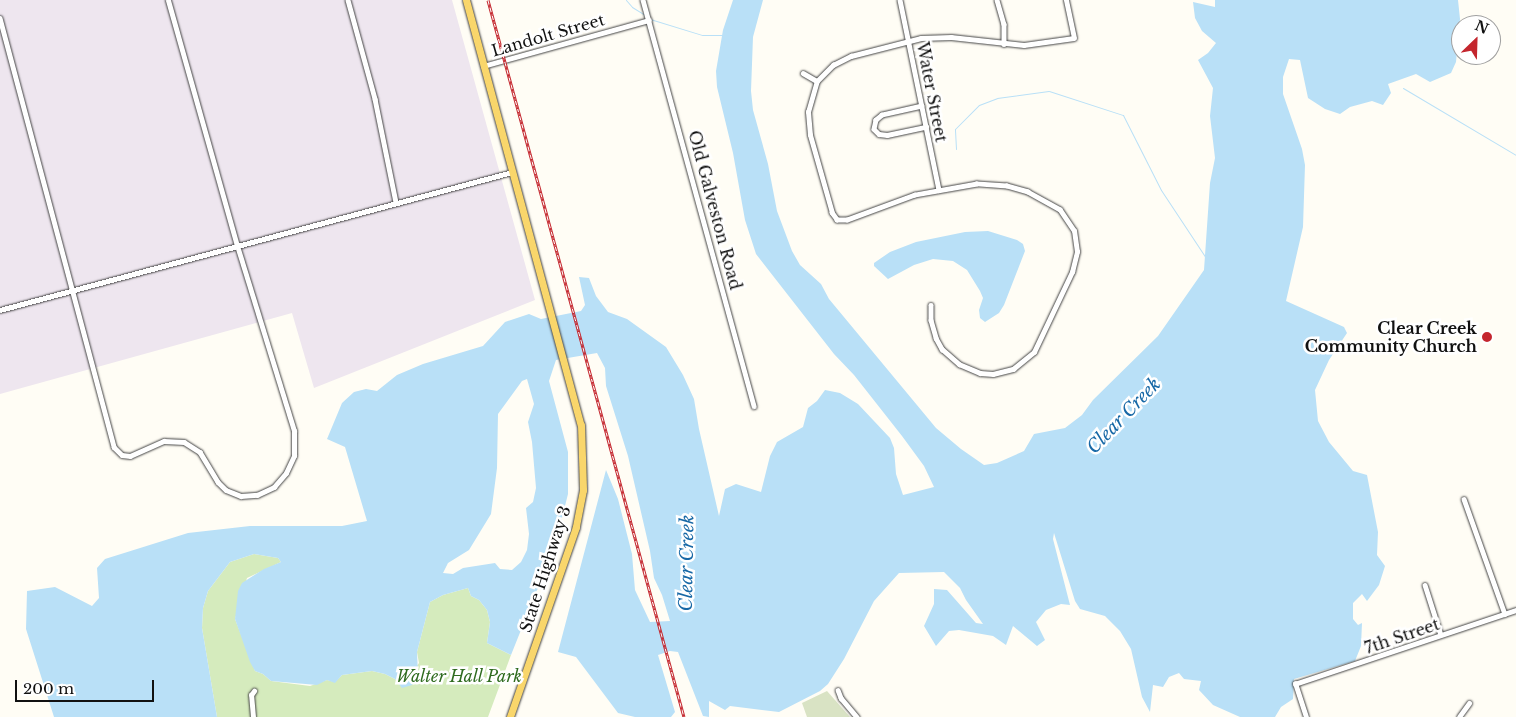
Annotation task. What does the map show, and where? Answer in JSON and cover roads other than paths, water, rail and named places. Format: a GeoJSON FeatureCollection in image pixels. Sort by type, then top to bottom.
{"type":"FeatureCollection","features":[{"type":"Feature","properties":{"kind":"main road"},"geometry":{"type":"LineString","coordinates":[[466,0],[512,172]]}},
{"type":"Feature","properties":{"kind":"main road","name":"State Highway 3"},"geometry":{"type":"LineString","coordinates":[[510,717],[576,527],[583,490],[581,425],[512,172]]}},
{"type":"Feature","properties":{"kind":"street"},"geometry":{"type":"LineString","coordinates":[[0,18],[112,444],[116,451],[122,455],[130,456],[164,441],[184,442],[200,452],[218,482],[226,490],[241,496],[257,496],[274,487],[286,473],[294,456],[295,438],[236,246],[168,0]]}},
{"type":"Feature","properties":{"kind":"street"},"geometry":{"type":"LineString","coordinates":[[348,0],[375,99],[396,202]]}},
{"type":"Feature","properties":{"kind":"street","name":"Old Galveston Road"},"geometry":{"type":"LineString","coordinates":[[644,0],[754,406]]}},
{"type":"Feature","properties":{"kind":"street","name":"Water Street"},"geometry":{"type":"LineString","coordinates":[[900,0],[939,190]]}},
{"type":"Feature","properties":{"kind":"street"},"geometry":{"type":"LineString","coordinates":[[997,0],[1004,24],[1004,44]]}},
{"type":"Feature","properties":{"kind":"street"},"geometry":{"type":"LineString","coordinates":[[931,305],[931,320],[936,338],[942,349],[959,364],[980,373],[993,374],[1013,369],[1029,358],[1038,346],[1072,272],[1077,252],[1074,231],[1067,217],[1048,201],[1028,192],[1006,186],[977,184],[939,190],[873,209],[846,220],[838,220],[832,213],[810,135],[808,112],[817,81],[833,65],[851,56],[908,40],[951,37],[1004,44],[1040,44],[1074,38],[1066,0]]}},
{"type":"Feature","properties":{"kind":"street","name":"Landolt Street"},"geometry":{"type":"LineString","coordinates":[[483,66],[649,20]]}},
{"type":"Feature","properties":{"kind":"street"},"geometry":{"type":"LineString","coordinates":[[803,73],[817,81]]}},
{"type":"Feature","properties":{"kind":"street"},"geometry":{"type":"LineString","coordinates":[[922,106],[882,115],[876,120],[874,129],[879,134],[887,135],[926,127]]}},
{"type":"Feature","properties":{"kind":"street"},"geometry":{"type":"LineString","coordinates":[[0,310],[512,172]]}},
{"type":"Feature","properties":{"kind":"street"},"geometry":{"type":"LineString","coordinates":[[1464,499],[1505,614]]}},
{"type":"Feature","properties":{"kind":"street"},"geometry":{"type":"LineString","coordinates":[[1425,585],[1441,636]]}},
{"type":"Feature","properties":{"kind":"street","name":"7th Street"},"geometry":{"type":"LineString","coordinates":[[1306,717],[1295,684],[1516,610]]}},
{"type":"Feature","properties":{"kind":"street"},"geometry":{"type":"LineString","coordinates":[[838,690],[841,698],[857,717]]}},
{"type":"Feature","properties":{"kind":"street"},"geometry":{"type":"LineString","coordinates":[[252,693],[252,717]]}},
{"type":"Feature","properties":{"kind":"street"},"geometry":{"type":"LineString","coordinates":[[1459,717],[1469,703]]}},
{"type":"Feature","properties":{"kind":"water","name":"Clear Creek"},"geometry":{"type":"Polygon","coordinates":[[[733,0],[763,0],[753,37],[751,91],[753,110],[768,164],[777,211],[792,251],[800,265],[821,284],[829,299],[936,428],[984,465],[997,463],[1024,451],[1034,434],[1065,428],[1082,415],[1093,400],[1158,336],[1204,270],[1210,183],[1215,158],[1210,116],[1213,88],[1198,60],[1208,53],[1216,43],[1202,31],[1195,18],[1193,2],[1215,7],[1215,0],[1458,0],[1460,15],[1451,15],[1451,65],[1455,65],[1451,73],[1430,82],[1416,74],[1388,84],[1391,93],[1383,105],[1372,101],[1350,107],[1340,114],[1325,109],[1308,98],[1300,60],[1289,59],[1283,77],[1283,94],[1302,149],[1305,165],[1303,227],[1286,301],[1344,327],[1347,333],[1329,360],[1315,390],[1318,421],[1329,442],[1353,471],[1367,475],[1378,532],[1377,555],[1385,566],[1379,585],[1367,601],[1362,594],[1353,603],[1353,619],[1358,625],[1362,623],[1361,646],[1355,661],[1294,679],[1293,699],[1281,707],[1275,717],[1240,717],[1213,705],[1199,690],[1201,681],[1184,679],[1179,673],[1169,677],[1163,687],[1153,685],[1150,712],[1142,697],[1131,649],[1120,631],[1105,616],[1080,609],[1075,601],[1054,533],[1053,539],[1070,605],[1061,604],[1046,610],[1036,622],[1045,640],[1037,646],[1013,626],[1006,645],[993,636],[959,630],[949,631],[936,646],[924,626],[934,604],[934,589],[947,590],[976,623],[983,624],[960,588],[944,572],[899,573],[874,601],[844,659],[828,684],[820,691],[779,712],[730,706],[725,710],[709,701],[709,717],[703,716],[678,652],[670,651],[658,655],[675,712],[671,717],[635,717],[618,713],[576,657],[558,652],[606,470],[618,499],[632,554],[635,590],[650,622],[670,621],[662,595],[654,578],[650,551],[628,456],[606,386],[605,368],[597,353],[556,360],[549,381],[568,452],[568,494],[547,578],[537,590],[511,655],[487,643],[490,622],[487,610],[479,600],[471,596],[468,588],[443,595],[430,602],[417,652],[418,675],[412,685],[402,688],[395,679],[372,671],[342,675],[335,683],[327,680],[317,685],[271,681],[263,674],[255,671],[235,619],[238,591],[242,583],[264,569],[281,562],[278,558],[254,554],[230,562],[208,591],[203,608],[202,628],[217,717],[54,717],[26,629],[27,591],[55,587],[92,606],[99,598],[97,568],[105,559],[188,533],[250,526],[342,526],[367,521],[345,447],[327,439],[342,403],[354,392],[366,389],[377,391],[397,375],[423,364],[483,346],[505,322],[529,314],[541,319],[581,311],[585,305],[579,277],[589,278],[596,296],[608,312],[627,319],[666,347],[683,375],[694,399],[719,516],[725,489],[736,484],[761,492],[770,456],[777,442],[803,427],[808,408],[817,401],[825,390],[840,393],[858,404],[890,438],[894,448],[896,474],[903,495],[934,487],[924,466],[902,436],[854,375],[834,354],[756,254],[745,220],[733,153],[717,87],[716,71],[723,30],[733,0]],[[527,379],[522,381],[498,414],[497,468],[491,514],[469,550],[448,563],[443,573],[453,574],[463,568],[495,563],[500,569],[512,570],[521,562],[527,550],[529,534],[526,508],[533,502],[536,488],[532,442],[528,422],[534,404],[527,379]]]}},
{"type":"Feature","properties":{"kind":"water"},"geometry":{"type":"Polygon","coordinates":[[[988,231],[1017,240],[1023,244],[1025,251],[1004,305],[999,313],[985,322],[980,318],[979,310],[983,298],[980,291],[967,270],[953,261],[933,259],[914,265],[888,279],[874,266],[874,263],[890,252],[916,242],[965,232],[988,231]]]}},
{"type":"Feature","properties":{"kind":"waterway"},"geometry":{"type":"LineString","coordinates":[[626,0],[632,7],[645,15]]}},
{"type":"Feature","properties":{"kind":"waterway"},"geometry":{"type":"LineString","coordinates":[[650,19],[702,35],[724,35]]}},
{"type":"Feature","properties":{"kind":"waterway"},"geometry":{"type":"LineString","coordinates":[[1403,88],[1516,155]]}},
{"type":"Feature","properties":{"kind":"waterway"},"geometry":{"type":"LineString","coordinates":[[956,149],[955,129],[979,105],[997,98],[1049,91],[1123,115],[1161,190],[1206,258]]}},
{"type":"Feature","properties":{"kind":"railway"},"geometry":{"type":"LineString","coordinates":[[488,0],[684,717]]}},
{"type":"Feature","properties":{"kind":"place","name":"Clear Creek Community Church"},"geometry":{"type":"Point","coordinates":[1487,337]}},
{"type":"Feature","properties":{"kind":"park label","name":"Walter Hall Park"},"geometry":{"type":"Point","coordinates":[459,676]}}]}
